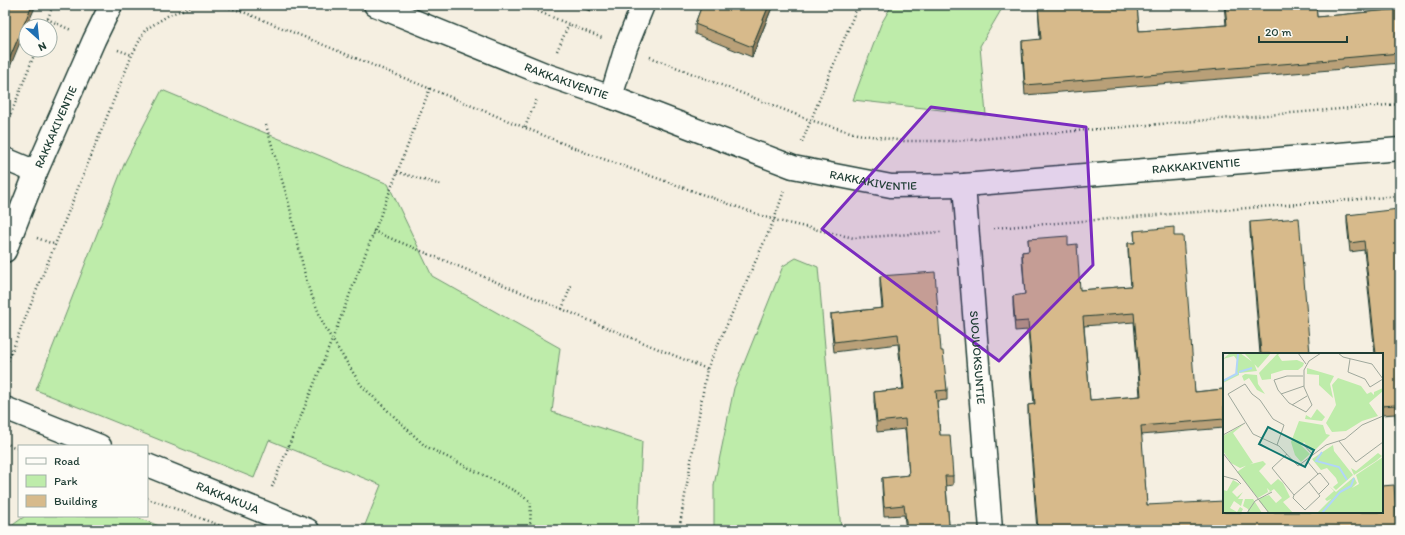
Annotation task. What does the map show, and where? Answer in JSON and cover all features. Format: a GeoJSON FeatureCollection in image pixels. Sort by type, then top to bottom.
{"type":"FeatureCollection","features":[{"type":"Feature","properties":{"kind":"street","name":"RAKKAKIVENTIE"},"geometry":{"type":"LineString","coordinates":[[5,251],[36,172],[111,5]]}},
{"type":"Feature","properties":{"kind":"street","name":"RAKKAKIVENTIE"},"geometry":{"type":"LineString","coordinates":[[375,5],[547,75],[611,97],[793,167],[891,186],[964,185],[1400,149]]}},
{"type":"Feature","properties":{"kind":"street"},"geometry":{"type":"LineString","coordinates":[[611,97],[626,47],[643,5]]}},
{"type":"Feature","properties":{"kind":"street"},"geometry":{"type":"LineString","coordinates":[[5,159],[36,172]]}},
{"type":"Feature","properties":{"kind":"street","name":"SUOJUOKSUNTIE"},"geometry":{"type":"LineString","coordinates":[[964,185],[991,530]]}},
{"type":"Feature","properties":{"kind":"street"},"geometry":{"type":"LineString","coordinates":[[5,408],[98,445]]}},
{"type":"Feature","properties":{"kind":"street","name":"RAKKAKUJA"},"geometry":{"type":"LineString","coordinates":[[148,465],[308,530]]}},
{"type":"Feature","properties":{"kind":"path"},"geometry":{"type":"LineString","coordinates":[[48,18],[53,5]]}},
{"type":"Feature","properties":{"kind":"path"},"geometry":{"type":"LineString","coordinates":[[5,368],[132,55],[145,30],[169,15],[195,5]]}},
{"type":"Feature","properties":{"kind":"path"},"geometry":{"type":"LineString","coordinates":[[241,11],[243,5]]}},
{"type":"Feature","properties":{"kind":"path"},"geometry":{"type":"LineString","coordinates":[[523,5],[810,120],[857,134],[896,140],[955,141],[1400,104]]}},
{"type":"Feature","properties":{"kind":"path"},"geometry":{"type":"LineString","coordinates":[[679,530],[707,369],[774,220],[810,120],[858,5]]}},
{"type":"Feature","properties":{"kind":"path"},"geometry":{"type":"LineString","coordinates":[[5,129],[33,58]]}},
{"type":"Feature","properties":{"kind":"path"},"geometry":{"type":"LineString","coordinates":[[262,511],[332,340],[373,231],[430,88]]}},
{"type":"Feature","properties":{"kind":"path"},"geometry":{"type":"LineString","coordinates":[[266,125],[289,204],[307,284],[325,328],[361,385],[425,446],[515,491],[531,502],[530,530]]}},
{"type":"Feature","properties":{"kind":"path"},"geometry":{"type":"LineString","coordinates":[[397,172],[441,185]]}},
{"type":"Feature","properties":{"kind":"path"},"geometry":{"type":"LineString","coordinates":[[373,231],[707,369]]}},
{"type":"Feature","properties":{"kind":"path"},"geometry":{"type":"LineString","coordinates":[[562,309],[572,283]]}},
{"type":"Feature","properties":{"kind":"path"},"geometry":{"type":"LineString","coordinates":[[5,443],[18,449]]}},
{"type":"Feature","properties":{"kind":"path"},"geometry":{"type":"LineString","coordinates":[[148,498],[232,530]]}},
{"type":"Feature","properties":{"kind":"highlighted area"},"geometry":{"type":"Polygon","coordinates":[[[931,107],[1086,127],[1093,265],[999,361],[822,229],[931,107]]]}},
{"type":"Feature","properties":{"kind":"green space"},"geometry":{"type":"Polygon","coordinates":[[[892,5],[1004,5],[980,46],[986,115],[853,100],[881,24],[892,5]]]}},
{"type":"Feature","properties":{"kind":"green space"},"geometry":{"type":"Polygon","coordinates":[[[162,90],[388,184],[432,276],[560,348],[552,412],[642,441],[638,530],[363,530],[381,485],[269,440],[254,478],[36,390],[125,162],[162,90]]]}},
{"type":"Feature","properties":{"kind":"green space"},"geometry":{"type":"Polygon","coordinates":[[[796,258],[818,267],[841,530],[714,530],[714,485],[734,388],[783,266],[796,258]]]}},
{"type":"Feature","properties":{"kind":"green space"},"geometry":{"type":"Polygon","coordinates":[[[24,517],[136,517],[169,530],[6,530],[24,517]]]}},
{"type":"Feature","properties":{"kind":"building"},"geometry":{"type":"Polygon","coordinates":[[[5,5],[32,5],[27,18],[18,18],[18,38],[5,69],[5,5]]]}},
{"type":"Feature","properties":{"kind":"building"},"geometry":{"type":"Polygon","coordinates":[[[702,5],[769,5],[752,47],[695,24],[702,5]]]}},
{"type":"Feature","properties":{"kind":"building"},"geometry":{"type":"Polygon","coordinates":[[[1038,5],[1137,5],[1139,31],[1227,25],[1225,5],[1316,5],[1317,17],[1400,9],[1400,53],[1025,85],[1022,41],[1041,39],[1038,5]]]}},
{"type":"Feature","properties":{"kind":"building"},"geometry":{"type":"Polygon","coordinates":[[[1399,209],[1400,465],[1395,405],[1383,406],[1383,353],[1376,353],[1364,241],[1350,243],[1347,215],[1399,209]]]}},
{"type":"Feature","properties":{"kind":"building"},"geometry":{"type":"Polygon","coordinates":[[[1299,218],[1310,353],[1261,353],[1250,222],[1299,218]]]}},
{"type":"Feature","properties":{"kind":"building"},"geometry":{"type":"Polygon","coordinates":[[[1174,227],[1174,236],[1183,236],[1195,392],[1223,389],[1223,419],[1141,426],[1147,505],[1223,501],[1223,513],[1383,513],[1383,486],[1394,485],[1397,530],[1038,530],[1028,405],[1035,404],[1028,321],[1015,322],[1013,296],[1025,294],[1022,252],[1029,251],[1028,239],[1068,236],[1068,245],[1077,244],[1080,290],[1131,286],[1128,243],[1135,243],[1134,231],[1174,227]],[[1134,313],[1083,317],[1090,400],[1141,396],[1134,313]]]}},
{"type":"Feature","properties":{"kind":"building"},"geometry":{"type":"Polygon","coordinates":[[[935,272],[941,351],[943,351],[947,390],[936,391],[940,435],[950,435],[953,476],[945,476],[949,525],[956,524],[956,530],[907,530],[904,505],[884,507],[882,478],[909,475],[905,419],[877,422],[874,392],[904,389],[898,334],[834,342],[831,314],[883,308],[880,276],[935,272]]]}}]}
